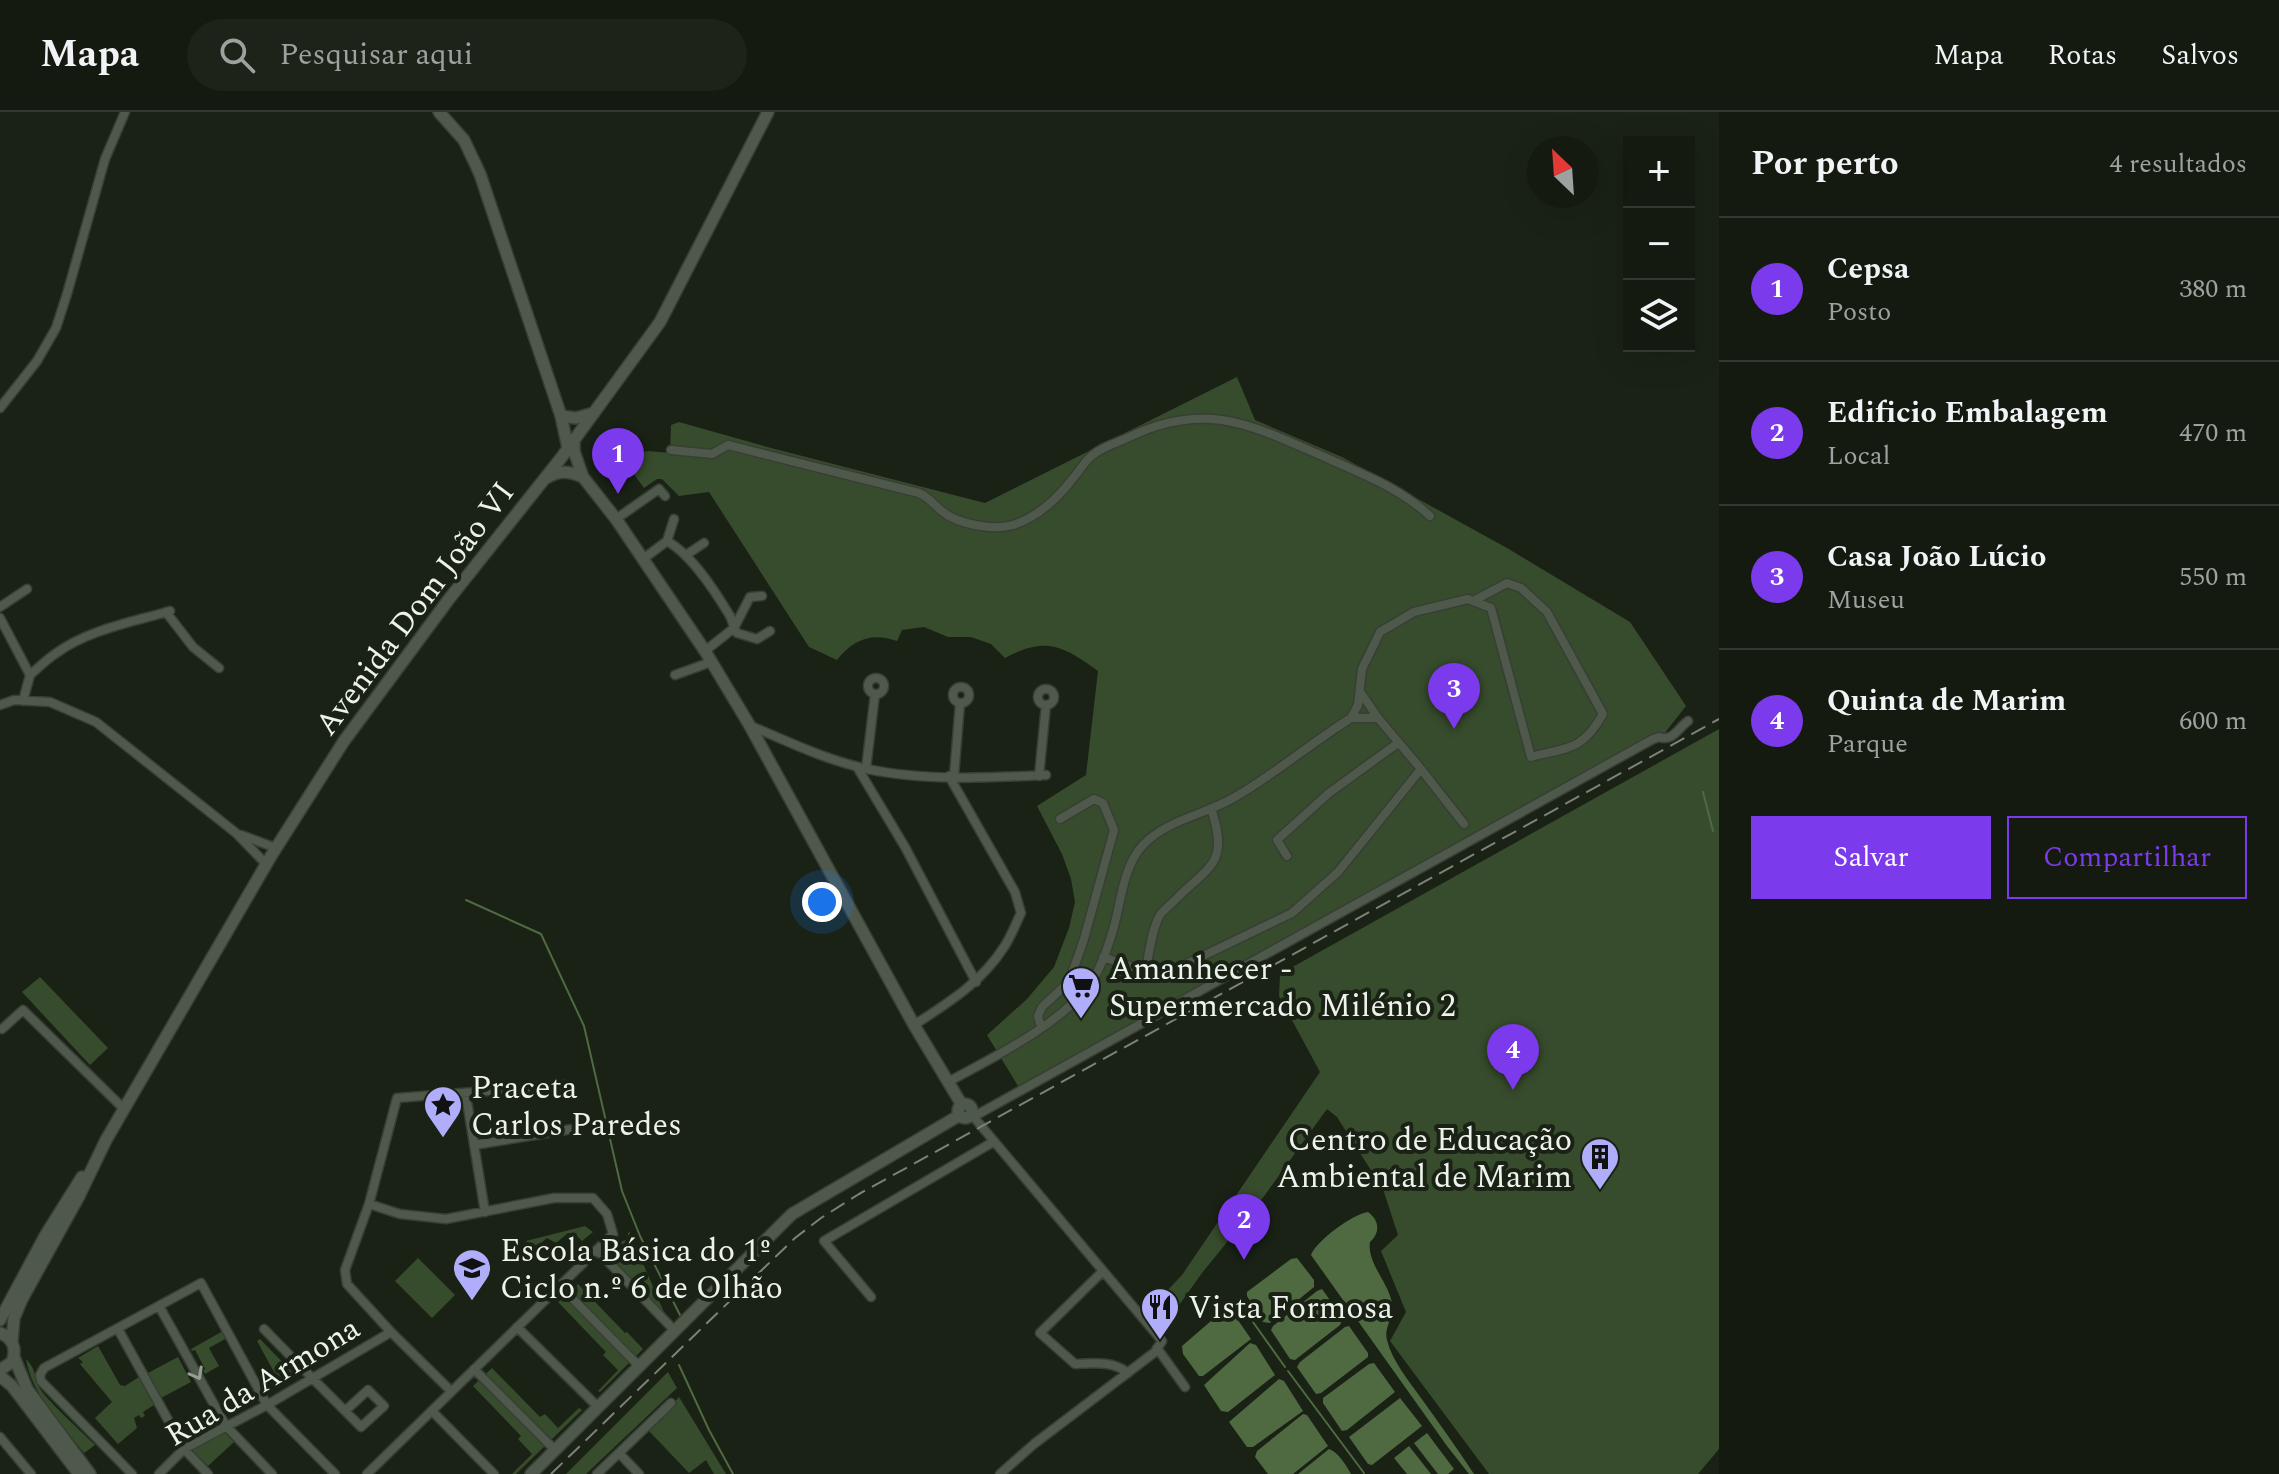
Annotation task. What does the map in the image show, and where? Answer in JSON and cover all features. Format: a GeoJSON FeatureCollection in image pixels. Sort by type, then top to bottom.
{"type":"FeatureCollection","features":[{"type":"Feature","properties":{"kind":"main road"},"geometry":{"type":"LineString","coordinates":[[439,112],[464,140],[480,174],[565,420],[574,468],[616,519],[705,651],[750,726],[914,1025],[967,1113],[792,1214],[531,1474]]}},
{"type":"Feature","properties":{"kind":"main road","name":"Avenida Dom João VI"},"geometry":{"type":"LineString","coordinates":[[88,1473],[27,1389],[14,1357],[14,1318],[22,1299],[123,1108],[276,848],[344,741],[660,322],[768,112]]}},
{"type":"Feature","properties":{"kind":"main road"},"geometry":{"type":"LineString","coordinates":[[565,420],[594,413]]}},
{"type":"Feature","properties":{"kind":"main road"},"geometry":{"type":"LineString","coordinates":[[565,420],[574,468]]}},
{"type":"Feature","properties":{"kind":"main road"},"geometry":{"type":"LineString","coordinates":[[544,479],[553,473],[574,468]]}},
{"type":"Feature","properties":{"kind":"main road","name":"Avenida Dom João VI"},"geometry":{"type":"LineString","coordinates":[[0,1320],[45,1236],[106,1140]]}},
{"type":"Feature","properties":{"kind":"main road"},"geometry":{"type":"LineString","coordinates":[[0,1333],[12,1341]]}},
{"type":"Feature","properties":{"kind":"main road"},"geometry":{"type":"LineString","coordinates":[[14,1357],[1,1371],[33,1415]]}},
{"type":"Feature","properties":{"kind":"main road"},"geometry":{"type":"LineString","coordinates":[[0,1390],[11,1395],[33,1415],[88,1473]]}},
{"type":"Feature","properties":{"kind":"street"},"geometry":{"type":"LineString","coordinates":[[0,408],[37,361],[56,328],[105,159],[125,112]]}},
{"type":"Feature","properties":{"kind":"street"},"geometry":{"type":"LineString","coordinates":[[671,450],[712,454],[728,445],[746,448],[919,493],[944,513],[960,521],[983,526],[1011,526],[1040,512],[1063,492],[1093,454],[1145,428],[1187,418],[1214,418],[1283,437],[1387,486],[1415,502],[1430,516]]}},
{"type":"Feature","properties":{"kind":"street"},"geometry":{"type":"LineString","coordinates":[[616,519],[659,489],[665,496]]}},
{"type":"Feature","properties":{"kind":"street"},"geometry":{"type":"LineString","coordinates":[[643,559],[667,541],[674,519]]}},
{"type":"Feature","properties":{"kind":"street"},"geometry":{"type":"LineString","coordinates":[[667,541],[681,548],[732,619],[737,633],[757,639],[770,631]]}},
{"type":"Feature","properties":{"kind":"street"},"geometry":{"type":"LineString","coordinates":[[686,555],[704,543]]}},
{"type":"Feature","properties":{"kind":"street"},"geometry":{"type":"LineString","coordinates":[[948,1082],[1041,1027],[1067,1007],[1091,982],[1103,957],[1132,861],[1142,846],[1157,833],[1188,816],[1234,798],[1351,718],[1358,705],[1362,669],[1380,632],[1414,612],[1468,599],[1491,608],[1531,757],[1580,744],[1603,714],[1547,612],[1521,588],[1507,583],[1475,600]]}},
{"type":"Feature","properties":{"kind":"street"},"geometry":{"type":"LineString","coordinates":[[0,607],[27,589]]}},
{"type":"Feature","properties":{"kind":"street"},"geometry":{"type":"LineString","coordinates":[[705,651],[734,628],[750,597],[762,596]]}},
{"type":"Feature","properties":{"kind":"street"},"geometry":{"type":"LineString","coordinates":[[23,701],[30,675],[57,652],[119,625],[168,612],[193,647],[219,668]]}},
{"type":"Feature","properties":{"kind":"street"},"geometry":{"type":"LineString","coordinates":[[0,618],[30,675]]}},
{"type":"Feature","properties":{"kind":"street"},"geometry":{"type":"LineString","coordinates":[[675,675],[711,662]]}},
{"type":"Feature","properties":{"kind":"street"},"geometry":{"type":"LineString","coordinates":[[1360,692],[1464,824]]}},
{"type":"Feature","properties":{"kind":"street"},"geometry":{"type":"LineString","coordinates":[[875,694],[861,767],[976,982]]}},
{"type":"Feature","properties":{"kind":"street"},"geometry":{"type":"LineString","coordinates":[[0,705],[14,700],[50,702],[96,722],[236,833],[266,864]]}},
{"type":"Feature","properties":{"kind":"street"},"geometry":{"type":"LineString","coordinates":[[914,1025],[976,982],[1004,948],[1021,913],[1015,892],[952,776],[960,703]]}},
{"type":"Feature","properties":{"kind":"street"},"geometry":{"type":"LineString","coordinates":[[750,726],[818,755],[884,771],[999,778],[1042,775],[1046,705]]}},
{"type":"Feature","properties":{"kind":"street"},"geometry":{"type":"LineString","coordinates":[[1351,718],[1378,718]]}},
{"type":"Feature","properties":{"kind":"street"},"geometry":{"type":"LineString","coordinates":[[1000,1474],[1034,1444],[1155,1352],[1162,1341],[967,1113],[1653,739],[1674,736],[1688,721]]}},
{"type":"Feature","properties":{"kind":"street"},"geometry":{"type":"LineString","coordinates":[[1287,856],[1277,840],[1329,793],[1398,743]]}},
{"type":"Feature","properties":{"kind":"street"},"geometry":{"type":"LineString","coordinates":[[1103,957],[1138,969],[1176,969],[1292,913],[1338,872],[1421,769]]}},
{"type":"Feature","properties":{"kind":"street"},"geometry":{"type":"LineString","coordinates":[[872,792],[875,776],[884,771]]}},
{"type":"Feature","properties":{"kind":"street"},"geometry":{"type":"LineString","coordinates":[[1041,1027],[1038,1016],[1042,1007],[1069,982],[1114,830],[1103,803],[1094,799],[1060,819]]}},
{"type":"Feature","properties":{"kind":"street"},"geometry":{"type":"LineString","coordinates":[[1146,969],[1160,915],[1206,873],[1216,856],[1219,835],[1211,808]]}},
{"type":"Feature","properties":{"kind":"street"},"geometry":{"type":"LineString","coordinates":[[236,833],[276,848]]}},
{"type":"Feature","properties":{"kind":"street"},"geometry":{"type":"LineString","coordinates":[[2,1029],[23,1010],[123,1108]]}},
{"type":"Feature","properties":{"kind":"street"},"geometry":{"type":"LineString","coordinates":[[451,1391],[347,1284],[345,1270],[369,1204],[397,1098],[563,1085]]}},
{"type":"Feature","properties":{"kind":"street"},"geometry":{"type":"LineString","coordinates":[[466,1095],[485,1212]]}},
{"type":"Feature","properties":{"kind":"street"},"geometry":{"type":"LineString","coordinates":[[474,1145],[572,1129]]}},
{"type":"Feature","properties":{"kind":"street"},"geometry":{"type":"LineString","coordinates":[[871,1297],[824,1241],[993,1142]]}},
{"type":"Feature","properties":{"kind":"street"},"geometry":{"type":"LineString","coordinates":[[367,1474],[613,1234],[607,1214],[593,1198],[554,1198],[446,1219],[400,1214],[369,1204]]}},
{"type":"Feature","properties":{"kind":"street"},"geometry":{"type":"LineString","coordinates":[[597,1250],[676,1330]]}},
{"type":"Feature","properties":{"kind":"street"},"geometry":{"type":"LineString","coordinates":[[1102,1272],[1040,1333],[1075,1364],[1119,1366],[1128,1373]]}},
{"type":"Feature","properties":{"kind":"street"},"geometry":{"type":"LineString","coordinates":[[132,1474],[41,1381],[40,1375],[44,1368],[201,1283],[267,1405],[335,1474]]}},
{"type":"Feature","properties":{"kind":"street"},"geometry":{"type":"LineString","coordinates":[[560,1286],[639,1366]]}},
{"type":"Feature","properties":{"kind":"street"},"geometry":{"type":"LineString","coordinates":[[159,1306],[226,1426],[272,1474]]}},
{"type":"Feature","properties":{"kind":"street"},"geometry":{"type":"LineString","coordinates":[[517,1327],[598,1407]]}},
{"type":"Feature","properties":{"kind":"street"},"geometry":{"type":"LineString","coordinates":[[118,1329],[184,1449],[208,1474]]}},
{"type":"Feature","properties":{"kind":"street"},"geometry":{"type":"LineString","coordinates":[[264,1329],[312,1378],[345,1411],[361,1427],[384,1406],[368,1390],[345,1411]]}},
{"type":"Feature","properties":{"kind":"street","name":"Rua da Armona"},"geometry":{"type":"LineString","coordinates":[[159,1474],[184,1449],[267,1405],[391,1332]]}},
{"type":"Feature","properties":{"kind":"street"},"geometry":{"type":"LineString","coordinates":[[1157,1348],[1185,1387]]}},
{"type":"Feature","properties":{"kind":"street"},"geometry":{"type":"LineString","coordinates":[[474,1369],[555,1450]]}},
{"type":"Feature","properties":{"kind":"street"},"geometry":{"type":"LineString","coordinates":[[597,1474],[671,1403]]}},
{"type":"Feature","properties":{"kind":"street"},"geometry":{"type":"LineString","coordinates":[[432,1411],[494,1474]]}},
{"type":"Feature","properties":{"kind":"street"},"geometry":{"type":"LineString","coordinates":[[0,1437],[31,1474]]}},
{"type":"Feature","properties":{"kind":"street"},"geometry":{"type":"LineString","coordinates":[[619,1453],[639,1474]]}},
{"type":"Feature","properties":{"kind":"shaded area"},"geometry":{"type":"Polygon","coordinates":[[[1237,377],[1255,420],[1342,457],[1507,548],[1630,622],[1686,706],[1657,743],[1018,1086],[987,1035],[1027,999],[1054,967],[1069,928],[1075,902],[1071,879],[1037,806],[1086,775],[1098,671],[1074,655],[1054,647],[1032,647],[1005,658],[991,644],[971,637],[948,637],[924,627],[902,630],[897,641],[880,637],[864,639],[837,660],[809,647],[709,492],[679,496],[662,479],[644,488],[621,457],[648,451],[670,453],[671,425],[679,422],[985,503],[1237,377]]]}},
{"type":"Feature","properties":{"kind":"shaded area"},"geometry":{"type":"Polygon","coordinates":[[[1719,729],[1719,1449],[1698,1474],[1489,1474],[1390,1341],[1406,1312],[1381,1251],[1398,1235],[1383,1189],[1337,1117],[1327,1109],[1162,1329],[1146,1313],[1182,1275],[1320,1072],[1279,996],[1280,974],[1719,729]]]}},
{"type":"Feature","properties":{"kind":"shaded area"},"geometry":{"type":"Polygon","coordinates":[[[40,977],[108,1048],[90,1065],[22,992],[40,977]]]}},
{"type":"Feature","properties":{"kind":"shaded area"},"geometry":{"type":"Polygon","coordinates":[[[1368,1212],[1375,1219],[1377,1227],[1376,1235],[1370,1242],[1371,1257],[1389,1292],[1392,1305],[1386,1335],[1389,1348],[1474,1474],[1469,1474],[1447,1446],[1311,1255],[1336,1229],[1368,1212]]]}},
{"type":"Feature","properties":{"kind":"shaded area"},"geometry":{"type":"Polygon","coordinates":[[[585,1226],[593,1232],[582,1241],[575,1234],[568,1233],[556,1243],[547,1238],[534,1249],[526,1241],[585,1226]]]}},
{"type":"Feature","properties":{"kind":"shaded area"},"geometry":{"type":"Polygon","coordinates":[[[629,1231],[667,1319],[608,1256],[616,1249],[612,1244],[626,1240],[629,1231]]]}},
{"type":"Feature","properties":{"kind":"shaded area"},"geometry":{"type":"Polygon","coordinates":[[[418,1258],[455,1295],[432,1318],[395,1281],[418,1258]]]}},
{"type":"Feature","properties":{"kind":"shaded area"},"geometry":{"type":"Polygon","coordinates":[[[1297,1258],[1314,1280],[1314,1287],[1270,1323],[1263,1322],[1247,1292],[1291,1259],[1297,1258]]]}},
{"type":"Feature","properties":{"kind":"shaded area"},"geometry":{"type":"Polygon","coordinates":[[[578,1284],[643,1349],[600,1392],[618,1370],[603,1355],[606,1352],[558,1302],[578,1284]]]}},
{"type":"Feature","properties":{"kind":"shaded area"},"geometry":{"type":"Polygon","coordinates":[[[1322,1289],[1343,1318],[1340,1325],[1295,1360],[1290,1359],[1271,1330],[1322,1289]]]}},
{"type":"Feature","properties":{"kind":"shaded area"},"geometry":{"type":"Polygon","coordinates":[[[1226,1308],[1231,1310],[1251,1339],[1199,1376],[1183,1354],[1182,1346],[1226,1308]]]}},
{"type":"Feature","properties":{"kind":"shaded area"},"geometry":{"type":"Polygon","coordinates":[[[1349,1326],[1368,1357],[1316,1394],[1297,1367],[1349,1326]]]}},
{"type":"Feature","properties":{"kind":"shaded area"},"geometry":{"type":"Polygon","coordinates":[[[223,1331],[227,1338],[209,1348],[219,1366],[205,1374],[195,1350],[191,1349],[223,1331]]]}},
{"type":"Feature","properties":{"kind":"shaded area"},"geometry":{"type":"Polygon","coordinates":[[[260,1339],[295,1375],[280,1383],[257,1341],[260,1339]]]}},
{"type":"Feature","properties":{"kind":"shaded area"},"geometry":{"type":"Polygon","coordinates":[[[1250,1343],[1256,1345],[1275,1375],[1228,1412],[1221,1411],[1204,1385],[1250,1343]]]}},
{"type":"Feature","properties":{"kind":"shaded area"},"geometry":{"type":"Polygon","coordinates":[[[98,1346],[120,1385],[125,1386],[139,1377],[154,1405],[143,1412],[145,1416],[134,1418],[137,1428],[118,1444],[95,1418],[112,1402],[78,1358],[98,1346]]]}},
{"type":"Feature","properties":{"kind":"shaded area"},"geometry":{"type":"Polygon","coordinates":[[[178,1357],[191,1382],[161,1398],[148,1373],[178,1357]]]}},
{"type":"Feature","properties":{"kind":"shaded area"},"geometry":{"type":"Polygon","coordinates":[[[26,1359],[43,1393],[95,1445],[84,1453],[41,1397],[26,1359]]]}},
{"type":"Feature","properties":{"kind":"shaded area"},"geometry":{"type":"Polygon","coordinates":[[[1374,1363],[1395,1392],[1342,1431],[1323,1403],[1323,1398],[1374,1363]]]}},
{"type":"Feature","properties":{"kind":"shaded area"},"geometry":{"type":"Polygon","coordinates":[[[492,1368],[540,1417],[545,1414],[558,1428],[579,1408],[582,1410],[516,1474],[512,1474],[532,1454],[518,1439],[521,1436],[473,1386],[492,1368]]]}},
{"type":"Feature","properties":{"kind":"shaded area"},"geometry":{"type":"Polygon","coordinates":[[[668,1372],[677,1388],[586,1474],[566,1474],[668,1372]]]}},
{"type":"Feature","properties":{"kind":"shaded area"},"geometry":{"type":"Polygon","coordinates":[[[1279,1379],[1284,1381],[1303,1411],[1253,1447],[1247,1447],[1229,1422],[1279,1379]]]}},
{"type":"Feature","properties":{"kind":"shaded area"},"geometry":{"type":"Polygon","coordinates":[[[679,1397],[726,1474],[714,1474],[706,1460],[689,1473],[649,1431],[679,1397]]]}},
{"type":"Feature","properties":{"kind":"shaded area"},"geometry":{"type":"Polygon","coordinates":[[[1400,1398],[1422,1426],[1372,1465],[1368,1464],[1349,1437],[1400,1398]]]}},
{"type":"Feature","properties":{"kind":"shaded area"},"geometry":{"type":"Polygon","coordinates":[[[1303,1414],[1307,1415],[1328,1446],[1293,1474],[1268,1474],[1255,1457],[1257,1451],[1303,1414]]]}},
{"type":"Feature","properties":{"kind":"shaded area"},"geometry":{"type":"Polygon","coordinates":[[[225,1433],[234,1442],[208,1466],[193,1452],[193,1448],[225,1433]]]}},
{"type":"Feature","properties":{"kind":"shaded area"},"geometry":{"type":"Polygon","coordinates":[[[1427,1433],[1454,1469],[1448,1474],[1438,1474],[1414,1443],[1427,1433]]]}},
{"type":"Feature","properties":{"kind":"shaded area"},"geometry":{"type":"Polygon","coordinates":[[[1409,1446],[1431,1474],[1407,1474],[1394,1458],[1409,1446]]]}},
{"type":"Feature","properties":{"kind":"shaded area"},"geometry":{"type":"Polygon","coordinates":[[[1329,1449],[1339,1456],[1351,1474],[1298,1474],[1329,1449]]]}},
{"type":"Feature","properties":{"kind":"waterway"},"geometry":{"type":"LineString","coordinates":[[1703,792],[1713,831]]}},
{"type":"Feature","properties":{"kind":"waterway"},"geometry":{"type":"LineString","coordinates":[[466,900],[541,934],[584,1026],[622,1191],[640,1236],[680,1315]]}},
{"type":"Feature","properties":{"kind":"waterway"},"geometry":{"type":"LineString","coordinates":[[1238,1301],[1285,1367]]}},
{"type":"Feature","properties":{"kind":"waterway"},"geometry":{"type":"LineString","coordinates":[[679,1365],[733,1474]]}},
{"type":"Feature","properties":{"kind":"waterway"},"geometry":{"type":"LineString","coordinates":[[1288,1371],[1364,1473]]}},
{"type":"Feature","properties":{"kind":"railway"},"geometry":{"type":"LineString","coordinates":[[551,1474],[795,1238],[821,1218],[859,1194],[1719,719]]}},
{"type":"Feature","properties":{"kind":"place","name":"Cepsa"},"geometry":{"type":"Point","coordinates":[618,494]}},
{"type":"Feature","properties":{"kind":"place","name":"Casa João Lúcio"},"geometry":{"type":"Point","coordinates":[1454,729]}},
{"type":"Feature","properties":{"kind":"place","name":"Amanhecer - Supermercado Milénio 2"},"geometry":{"type":"Point","coordinates":[1081,1020]}},
{"type":"Feature","properties":{"kind":"place","name":"Quinta de Marim"},"geometry":{"type":"Point","coordinates":[1513,1090]}},
{"type":"Feature","properties":{"kind":"place","name":"Praceta Carlos Paredes"},"geometry":{"type":"Point","coordinates":[443,1139]}},
{"type":"Feature","properties":{"kind":"place","name":"Centro de Educação Ambiental de Marim"},"geometry":{"type":"Point","coordinates":[1600,1191]}},
{"type":"Feature","properties":{"kind":"place","name":"Edificio Embalagem"},"geometry":{"type":"Point","coordinates":[1244,1260]}},
{"type":"Feature","properties":{"kind":"place","name":"Escola Básica do 1º Ciclo n.º 6 de Olhão"},"geometry":{"type":"Point","coordinates":[472,1302]}},
{"type":"Feature","properties":{"kind":"place","name":"Vista Formosa"},"geometry":{"type":"Point","coordinates":[1160,1341]}}]}
